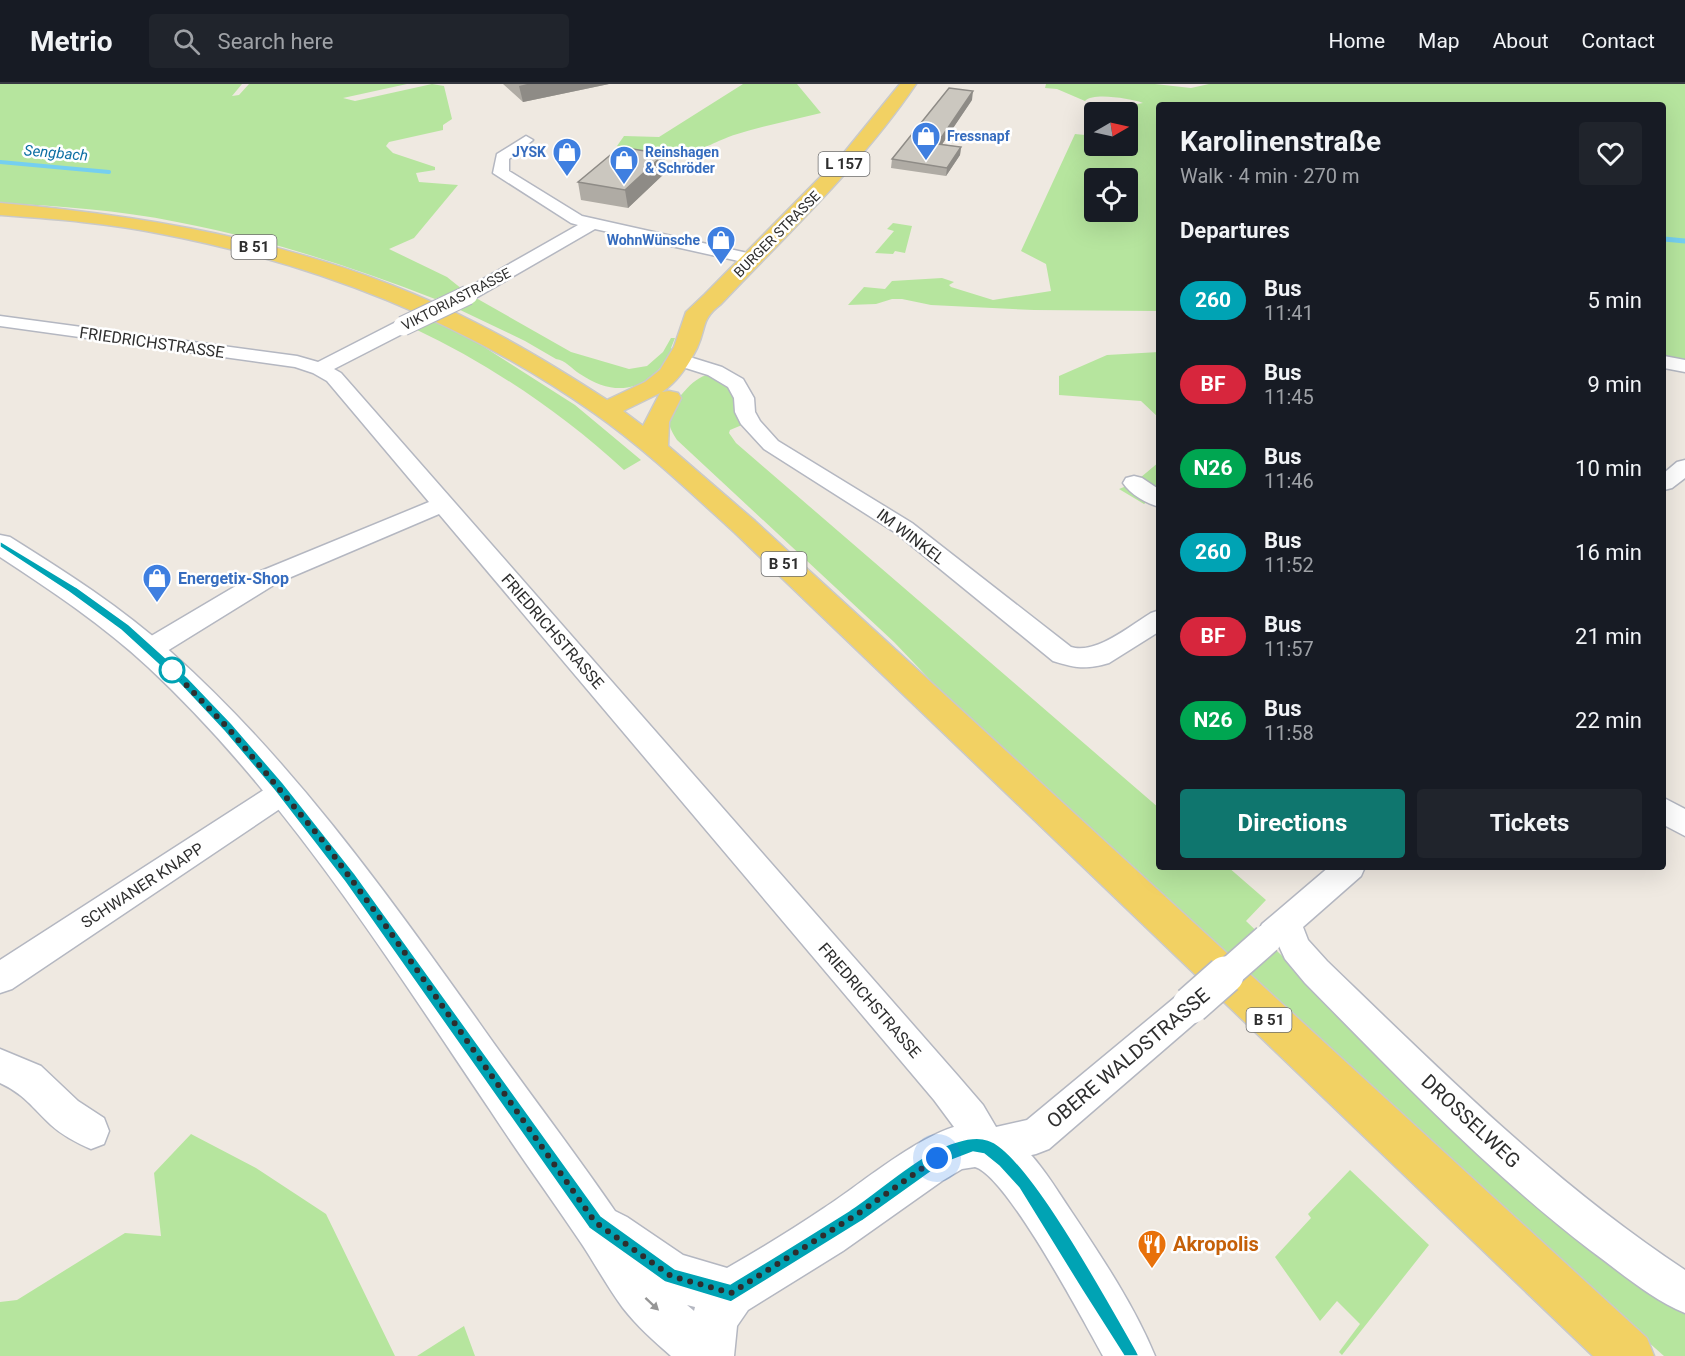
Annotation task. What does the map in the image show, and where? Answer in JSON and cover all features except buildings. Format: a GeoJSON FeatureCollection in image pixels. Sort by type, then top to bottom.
{"type":"FeatureCollection","features":[{"type":"Feature","properties":{"kind":"main road","name":"BURGER STRASSE"},"geometry":{"type":"LineString","coordinates":[[606,410],[616,413],[639,412],[669,398],[685,381],[688,362],[712,314],[713,299],[849,158],[892,108],[908,84]]}},
{"type":"Feature","properties":{"kind":"main road","name":"B 51"},"geometry":{"type":"LineString","coordinates":[[0,209],[52,212],[192,232],[314,264],[364,281],[446,316],[499,343],[606,410],[655,447],[745,527],[1629,1356]]}},
{"type":"Feature","properties":{"kind":"main road","name":"BURGER STRASSE"},"geometry":{"type":"LineString","coordinates":[[606,410],[654,387],[688,362]]}},
{"type":"Feature","properties":{"kind":"main road"},"geometry":{"type":"LineString","coordinates":[[655,447],[656,422],[669,398]]}},
{"type":"Feature","properties":{"kind":"street"},"geometry":{"type":"LineString","coordinates":[[526,140],[502,157],[501,172],[568,216],[590,225],[752,259]]}},
{"type":"Feature","properties":{"kind":"street","name":"VIKTORIASTRASSE"},"geometry":{"type":"LineString","coordinates":[[320,369],[468,295],[590,225]]}},
{"type":"Feature","properties":{"kind":"street","name":"FRIEDRICHSTRASSE"},"geometry":{"type":"LineString","coordinates":[[0,321],[297,362],[320,369],[334,377],[946,1088],[987,1147]]}},
{"type":"Feature","properties":{"kind":"street","name":"IM WINKEL"},"geometry":{"type":"LineString","coordinates":[[688,362],[727,376],[736,383],[744,398],[745,412],[751,424],[771,445],[904,528],[1062,654],[1080,660],[1100,656],[1156,621]]}},
{"type":"Feature","properties":{"kind":"street"},"geometry":{"type":"LineString","coordinates":[[1666,362],[1685,366]]}},
{"type":"Feature","properties":{"kind":"street"},"geometry":{"type":"LineString","coordinates":[[1134,483],[1156,497]]}},
{"type":"Feature","properties":{"kind":"street"},"geometry":{"type":"LineString","coordinates":[[150,650],[269,577],[444,504]]}},
{"type":"Feature","properties":{"kind":"street"},"geometry":{"type":"LineString","coordinates":[[0,544],[73,589],[125,627],[209,706],[283,792],[388,929],[595,1222],[644,1296],[709,1356]]}},
{"type":"Feature","properties":{"kind":"street","name":"SCHWANER KNAPP"},"geometry":{"type":"LineString","coordinates":[[0,978],[283,792]]}},
{"type":"Feature","properties":{"kind":"street"},"geometry":{"type":"LineString","coordinates":[[1666,811],[1685,824]]}},
{"type":"Feature","properties":{"kind":"street","name":"OBERE WALDSTRASSE"},"geometry":{"type":"LineString","coordinates":[[987,1147],[1036,1136],[1347,870]]}},
{"type":"Feature","properties":{"kind":"street","name":"DROSSELWEG"},"geometry":{"type":"LineString","coordinates":[[1277,931],[1316,972],[1503,1153],[1622,1251],[1685,1293]]}},
{"type":"Feature","properties":{"kind":"street"},"geometry":{"type":"LineString","coordinates":[[0,1066],[29,1078],[65,1114],[91,1131]]}},
{"type":"Feature","properties":{"kind":"street"},"geometry":{"type":"LineString","coordinates":[[709,1356],[710,1329],[717,1310],[731,1293],[856,1215],[937,1158],[973,1144],[987,1147],[1005,1160],[1024,1183],[1088,1284],[1130,1356]]}},
{"type":"Feature","properties":{"kind":"street"},"geometry":{"type":"LineString","coordinates":[[595,1222],[671,1276],[731,1293]]}},
{"type":"Feature","properties":{"kind":"green space"},"geometry":{"type":"Polygon","coordinates":[[[0,84],[242,84],[232,96],[239,95],[249,84],[407,84],[343,98],[355,101],[432,84],[444,86],[452,119],[443,125],[443,130],[389,142],[386,146],[393,153],[435,167],[435,170],[416,173],[419,182],[458,185],[414,238],[389,249],[447,277],[462,289],[435,299],[308,254],[210,229],[111,212],[0,203],[0,84]]]}},
{"type":"Feature","properties":{"kind":"green space"},"geometry":{"type":"Polygon","coordinates":[[[743,84],[797,84],[821,113],[730,136],[703,148],[658,148],[644,152],[651,163],[682,168],[679,172],[628,164],[620,159],[629,149],[617,146],[624,136],[659,137],[743,84]]]}},
{"type":"Feature","properties":{"kind":"green space"},"geometry":{"type":"Polygon","coordinates":[[[1046,84],[1155,84],[1191,88],[1209,84],[1685,84],[1685,360],[1666,356],[1666,102],[1156,102],[1156,311],[1034,310],[931,305],[902,299],[892,299],[876,304],[848,305],[864,287],[885,289],[892,281],[942,278],[954,282],[949,285],[951,287],[993,300],[1051,291],[1046,264],[1021,251],[1075,134],[1084,135],[1084,156],[1138,156],[1138,104],[1143,103],[1104,97],[1090,98],[1085,101],[1057,89],[1045,88],[1046,84]]]}},
{"type":"Feature","properties":{"kind":"green space"},"geometry":{"type":"Polygon","coordinates":[[[893,223],[912,226],[905,253],[895,251],[893,254],[875,253],[894,231],[887,229],[893,223]]]}},
{"type":"Feature","properties":{"kind":"green space"},"geometry":{"type":"Polygon","coordinates":[[[476,298],[571,352],[629,369],[647,366],[663,352],[671,338],[675,338],[671,348],[673,350],[664,363],[644,382],[620,388],[608,387],[594,382],[525,341],[456,308],[476,298]]]}},
{"type":"Feature","properties":{"kind":"green space"},"geometry":{"type":"Polygon","coordinates":[[[433,320],[481,345],[575,405],[641,460],[624,470],[576,429],[525,392],[471,358],[415,329],[433,320]]]}},
{"type":"Feature","properties":{"kind":"green space"},"geometry":{"type":"Polygon","coordinates":[[[1156,352],[1156,415],[1141,401],[1059,395],[1059,376],[1107,355],[1156,352]]]}},
{"type":"Feature","properties":{"kind":"green space"},"geometry":{"type":"Polygon","coordinates":[[[708,375],[717,378],[724,382],[733,394],[742,425],[730,430],[729,433],[736,443],[1156,805],[1156,870],[1231,870],[1266,900],[1246,921],[1511,1177],[1685,1308],[1685,1356],[1664,1356],[1558,1262],[955,706],[894,642],[677,440],[669,424],[671,412],[690,385],[708,375]]]}},
{"type":"Feature","properties":{"kind":"green space"},"geometry":{"type":"Polygon","coordinates":[[[1156,465],[1156,495],[1144,504],[1119,489],[1134,483],[1156,465]]]}},
{"type":"Feature","properties":{"kind":"green space"},"geometry":{"type":"Polygon","coordinates":[[[191,1134],[256,1168],[326,1214],[395,1356],[0,1356],[0,1302],[17,1300],[125,1233],[161,1236],[154,1173],[191,1134]]]}},
{"type":"Feature","properties":{"kind":"green space"},"geometry":{"type":"Polygon","coordinates":[[[1350,1170],[1429,1245],[1342,1355],[1339,1352],[1360,1324],[1337,1301],[1320,1321],[1275,1257],[1311,1218],[1308,1214],[1350,1170]]]}},
{"type":"Feature","properties":{"kind":"green space"},"geometry":{"type":"Polygon","coordinates":[[[464,1326],[475,1356],[417,1356],[464,1326]]]}},
{"type":"Feature","properties":{"kind":"waterway","name":"Sengbach"},"geometry":{"type":"LineString","coordinates":[[0,162],[109,172]]}},
{"type":"Feature","properties":{"kind":"waterway"},"geometry":{"type":"LineString","coordinates":[[1666,239],[1685,241]]}},
{"type":"Feature","properties":{"kind":"bus line","name":"260"},"geometry":{"type":"LineString","coordinates":[[0,544],[73,589],[125,627],[209,706],[279,786],[323,841],[595,1222],[671,1276],[731,1293],[856,1215],[937,1158],[973,1144],[987,1147],[1005,1160],[1024,1183],[1088,1284],[1130,1356]]}},
{"type":"Feature","properties":{"kind":"place","name":"Fressnapf"},"geometry":{"type":"Point","coordinates":[926,162]}},
{"type":"Feature","properties":{"kind":"place","name":"JYSK"},"geometry":{"type":"Point","coordinates":[567,178]}},
{"type":"Feature","properties":{"kind":"place","name":"Reinshagen & Schröder"},"geometry":{"type":"Point","coordinates":[624,186]}},
{"type":"Feature","properties":{"kind":"place","name":"WohnWünsche"},"geometry":{"type":"Point","coordinates":[721,266]}},
{"type":"Feature","properties":{"kind":"place","name":"Energetix-Shop"},"geometry":{"type":"Point","coordinates":[157,604]}},
{"type":"Feature","properties":{"kind":"place","name":"Akropolis"},"geometry":{"type":"Point","coordinates":[1152,1270]}},
{"type":"Feature","properties":{"kind":"route"},"geometry":{"type":"LineString","coordinates":[[172,670],[168,666],[209,706],[279,786],[323,841],[595,1222],[671,1276],[731,1293],[856,1215],[937,1158]]}}]}
